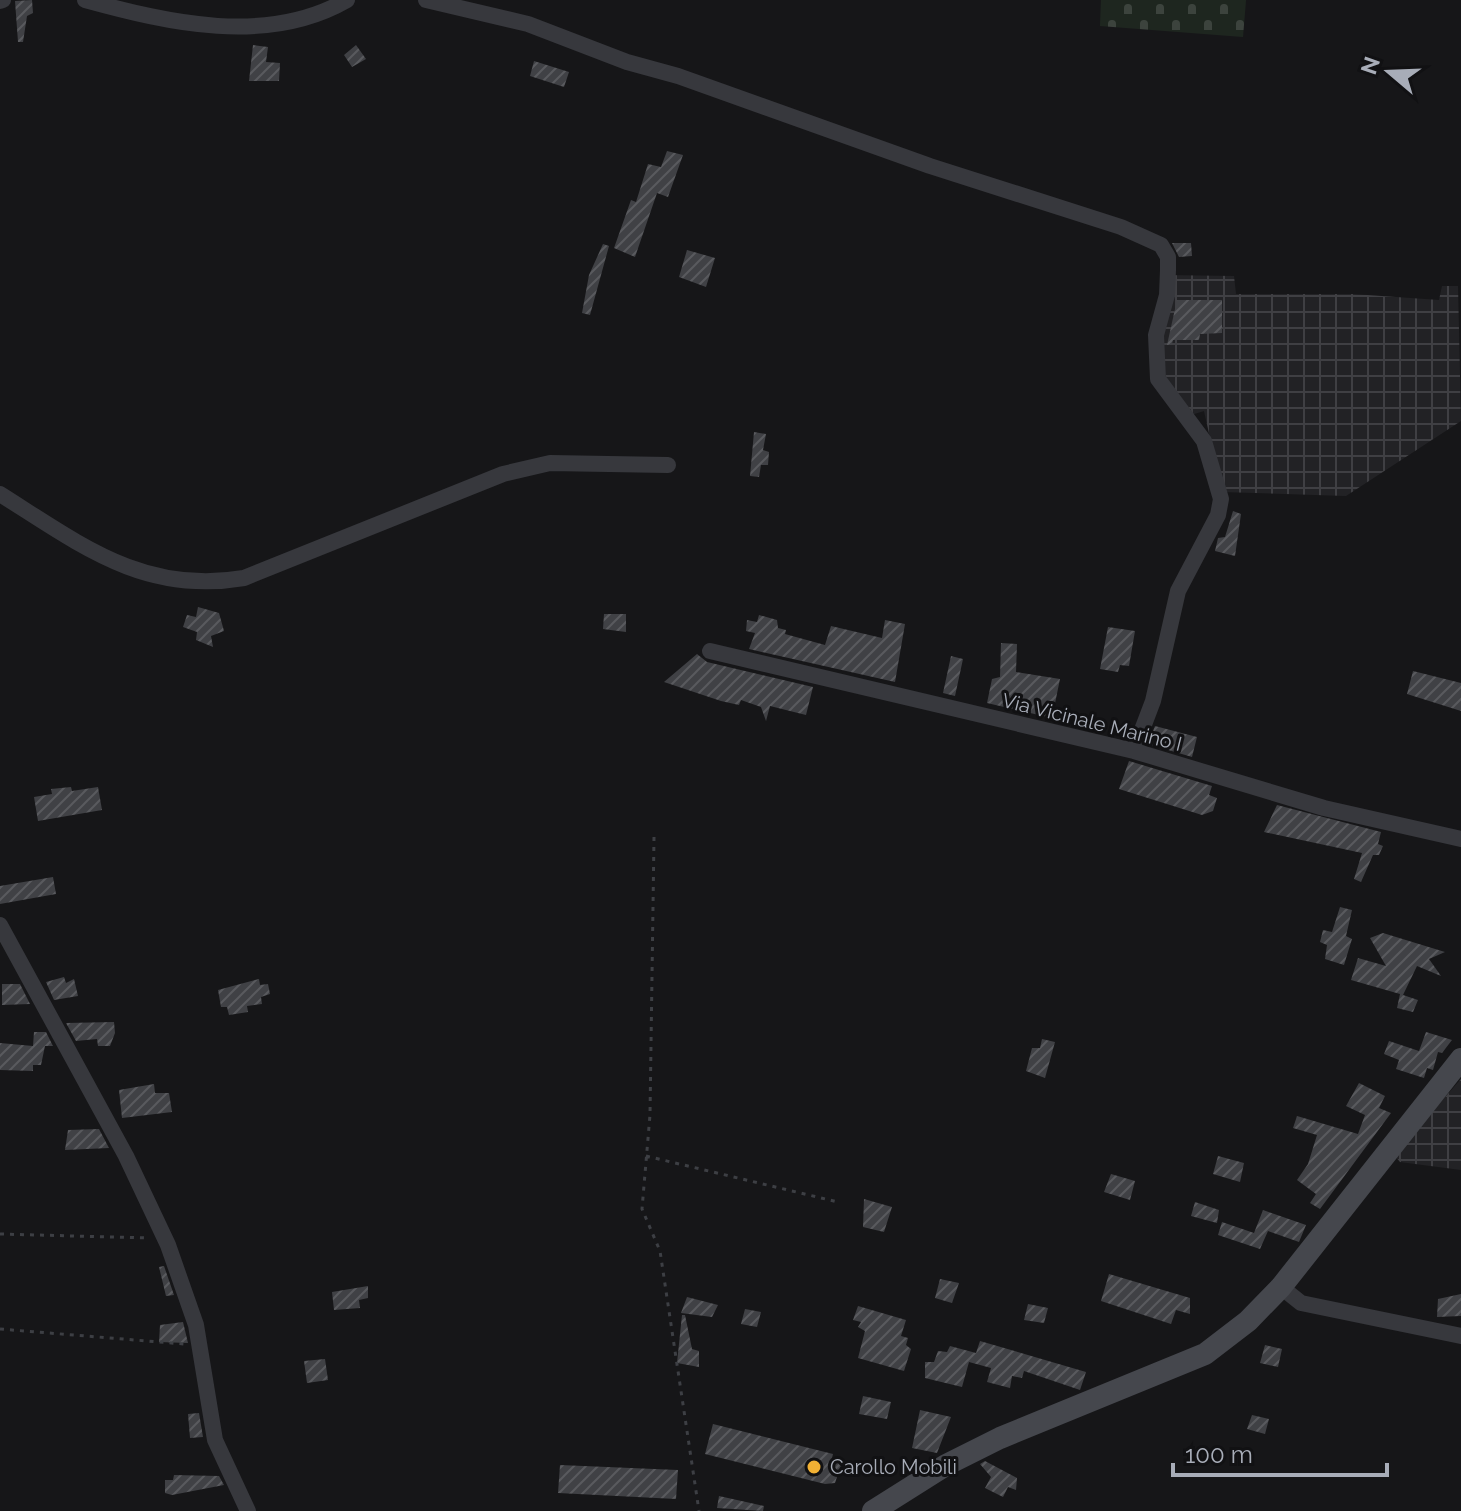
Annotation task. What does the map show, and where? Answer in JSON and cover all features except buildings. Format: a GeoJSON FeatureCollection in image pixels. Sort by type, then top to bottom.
{"type":"FeatureCollection","features":[{"type":"Feature","properties":{"kind":"main road"},"geometry":{"type":"LineString","coordinates":[[873,1511],[946,1465],[1000,1438],[1205,1354],[1248,1321],[1281,1287],[1461,1059]]}},
{"type":"Feature","properties":{"kind":"street"},"geometry":{"type":"LineString","coordinates":[[85,0],[150,18],[267,27],[307,19],[347,0]]}},
{"type":"Feature","properties":{"kind":"street"},"geometry":{"type":"LineString","coordinates":[[426,0],[528,24],[627,62],[678,76],[930,166],[1121,227],[1161,245],[1168,257],[1168,270],[1167,295],[1156,335],[1158,379],[1204,441],[1221,499],[1218,515],[1178,591],[1153,701],[1134,751]]}},
{"type":"Feature","properties":{"kind":"street"},"geometry":{"type":"LineString","coordinates":[[0,494],[124,568],[158,579],[212,583],[244,578],[503,474],[550,463],[668,465]]}},
{"type":"Feature","properties":{"kind":"street","name":"Via Vicinale Marino I"},"geometry":{"type":"LineString","coordinates":[[710,651],[1134,751],[1324,808],[1461,839]]}},
{"type":"Feature","properties":{"kind":"street"},"geometry":{"type":"LineString","coordinates":[[0,925],[126,1156],[165,1238],[200,1345],[215,1440],[248,1511]]}},
{"type":"Feature","properties":{"kind":"street"},"geometry":{"type":"LineString","coordinates":[[1281,1287],[1301,1303],[1461,1336]]}},
{"type":"Feature","properties":{"kind":"path"},"geometry":{"type":"LineString","coordinates":[[654,837],[642,1209],[660,1251],[699,1511]]}},
{"type":"Feature","properties":{"kind":"path"},"geometry":{"type":"LineString","coordinates":[[646,1156],[838,1202]]}},
{"type":"Feature","properties":{"kind":"path"},"geometry":{"type":"LineString","coordinates":[[0,1234],[165,1238]]}},
{"type":"Feature","properties":{"kind":"path"},"geometry":{"type":"LineString","coordinates":[[0,1329],[200,1345]]}},
{"type":"Feature","properties":{"kind":"shaded area"},"geometry":{"type":"Polygon","coordinates":[[[1162,275],[1234,276],[1236,294],[1353,294],[1439,300],[1442,286],[1458,286],[1461,421],[1346,496],[1222,492],[1204,411],[1191,415],[1171,390],[1159,358],[1162,275]]]}},
{"type":"Feature","properties":{"kind":"shaded area"},"geometry":{"type":"Polygon","coordinates":[[[1461,1079],[1461,1170],[1400,1162],[1394,1155],[1461,1079]]]}},
{"type":"Feature","properties":{"kind":"green space"},"geometry":{"type":"Polygon","coordinates":[[[1101,0],[1246,0],[1243,37],[1100,26],[1101,0]]]}},
{"type":"Feature","properties":{"kind":"place","name":"Carollo Mobili"},"geometry":{"type":"Point","coordinates":[814,1467]}}]}
